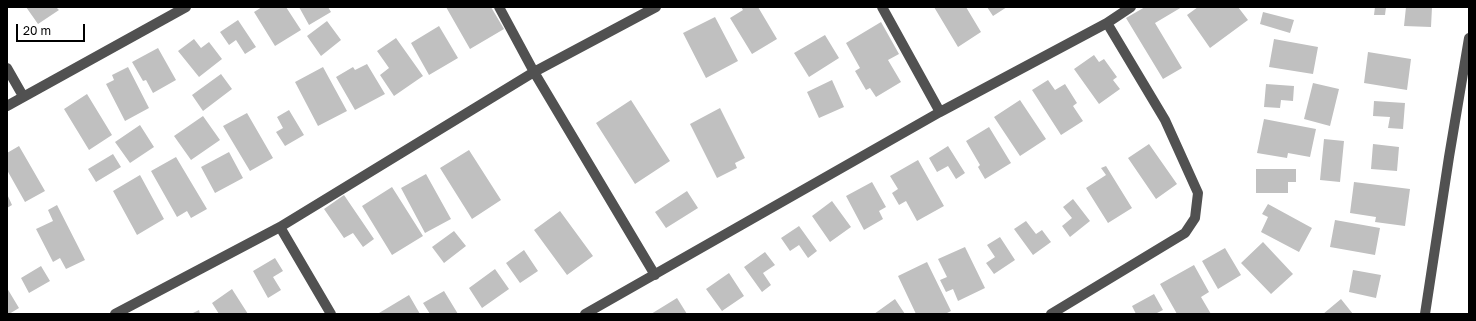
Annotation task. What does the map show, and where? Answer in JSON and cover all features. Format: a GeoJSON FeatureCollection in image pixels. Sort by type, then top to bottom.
{"type":"FeatureCollection","features":[{"type":"Feature","properties":{"kind":"street"},"geometry":{"type":"LineString","coordinates":[[7,106],[186,7]]}},
{"type":"Feature","properties":{"kind":"street"},"geometry":{"type":"LineString","coordinates":[[500,7],[534,72],[655,275]]}},
{"type":"Feature","properties":{"kind":"street"},"geometry":{"type":"LineString","coordinates":[[116,314],[280,226],[534,72],[656,7]]}},
{"type":"Feature","properties":{"kind":"street"},"geometry":{"type":"LineString","coordinates":[[882,7],[940,112]]}},
{"type":"Feature","properties":{"kind":"street"},"geometry":{"type":"LineString","coordinates":[[585,314],[940,112],[1107,22],[1131,7]]}},
{"type":"Feature","properties":{"kind":"street"},"geometry":{"type":"LineString","coordinates":[[1051,314],[1185,233],[1195,218],[1198,193],[1165,120],[1107,22]]}},
{"type":"Feature","properties":{"kind":"street"},"geometry":{"type":"LineString","coordinates":[[1425,314],[1469,38]]}},
{"type":"Feature","properties":{"kind":"street"},"geometry":{"type":"LineString","coordinates":[[7,68],[23,96]]}},
{"type":"Feature","properties":{"kind":"street"},"geometry":{"type":"LineString","coordinates":[[280,226],[330,314]]}},
{"type":"Feature","properties":{"kind":"building"},"geometry":{"type":"Polygon","coordinates":[[[26,7],[56,7],[59,10],[38,24],[26,7]]]}},
{"type":"Feature","properties":{"kind":"building"},"geometry":{"type":"Polygon","coordinates":[[[262,7],[286,7],[301,30],[275,46],[254,12],[262,7]]]}},
{"type":"Feature","properties":{"kind":"building"},"geometry":{"type":"Polygon","coordinates":[[[299,7],[328,7],[331,12],[309,25],[299,7]]]}},
{"type":"Feature","properties":{"kind":"building"},"geometry":{"type":"Polygon","coordinates":[[[446,7],[491,7],[504,29],[470,49],[446,7]]]}},
{"type":"Feature","properties":{"kind":"building"},"geometry":{"type":"Polygon","coordinates":[[[741,7],[758,7],[777,39],[752,54],[730,18],[743,10],[741,7]]]}},
{"type":"Feature","properties":{"kind":"building"},"geometry":{"type":"Polygon","coordinates":[[[934,7],[966,7],[981,32],[958,47],[934,7]]]}},
{"type":"Feature","properties":{"kind":"building"},"geometry":{"type":"Polygon","coordinates":[[[987,7],[1007,7],[993,16],[987,7]]]}},
{"type":"Feature","properties":{"kind":"building"},"geometry":{"type":"Polygon","coordinates":[[[1145,7],[1182,7],[1155,23],[1182,68],[1163,79],[1126,18],[1145,7]]]}},
{"type":"Feature","properties":{"kind":"building"},"geometry":{"type":"Polygon","coordinates":[[[1198,7],[1238,7],[1248,20],[1210,48],[1187,15],[1198,7]]]}},
{"type":"Feature","properties":{"kind":"building"},"geometry":{"type":"Polygon","coordinates":[[[1375,7],[1386,7],[1385,15],[1374,15],[1375,7]]]}},
{"type":"Feature","properties":{"kind":"building"},"geometry":{"type":"Polygon","coordinates":[[[1406,7],[1432,7],[1431,27],[1404,26],[1406,7]]]}},
{"type":"Feature","properties":{"kind":"building"},"geometry":{"type":"Polygon","coordinates":[[[1263,12],[1294,20],[1290,33],[1260,24],[1263,12]]]}},
{"type":"Feature","properties":{"kind":"building"},"geometry":{"type":"Polygon","coordinates":[[[715,17],[738,61],[706,78],[683,33],[715,17]]]}},
{"type":"Feature","properties":{"kind":"building"},"geometry":{"type":"Polygon","coordinates":[[[238,20],[256,47],[245,54],[236,40],[229,45],[220,32],[238,20]]]}},
{"type":"Feature","properties":{"kind":"building"},"geometry":{"type":"Polygon","coordinates":[[[327,21],[341,40],[321,56],[307,36],[327,21]]]}},
{"type":"Feature","properties":{"kind":"building"},"geometry":{"type":"Polygon","coordinates":[[[881,22],[899,54],[888,60],[901,82],[876,97],[870,88],[866,90],[855,71],[860,68],[846,43],[881,22]]]}},
{"type":"Feature","properties":{"kind":"building"},"geometry":{"type":"Polygon","coordinates":[[[439,26],[458,58],[429,75],[411,43],[439,26]]]}},
{"type":"Feature","properties":{"kind":"building"},"geometry":{"type":"Polygon","coordinates":[[[825,35],[839,58],[809,77],[794,53],[825,35]]]}},
{"type":"Feature","properties":{"kind":"building"},"geometry":{"type":"Polygon","coordinates":[[[396,38],[423,76],[394,96],[380,75],[389,68],[377,51],[396,38]]]}},
{"type":"Feature","properties":{"kind":"building"},"geometry":{"type":"Polygon","coordinates":[[[194,39],[201,48],[209,42],[222,59],[199,77],[178,51],[194,39]]]}},
{"type":"Feature","properties":{"kind":"building"},"geometry":{"type":"Polygon","coordinates":[[[1274,39],[1318,47],[1313,74],[1269,67],[1274,39]]]}},
{"type":"Feature","properties":{"kind":"building"},"geometry":{"type":"Polygon","coordinates":[[[158,48],[176,80],[153,93],[146,80],[143,81],[132,62],[158,48]]]}},
{"type":"Feature","properties":{"kind":"building"},"geometry":{"type":"Polygon","coordinates":[[[1368,52],[1411,59],[1407,90],[1364,83],[1368,52]]]}},
{"type":"Feature","properties":{"kind":"building"},"geometry":{"type":"Polygon","coordinates":[[[1094,55],[1099,62],[1104,59],[1117,77],[1113,80],[1120,89],[1099,104],[1074,69],[1094,55]]]}},
{"type":"Feature","properties":{"kind":"building"},"geometry":{"type":"Polygon","coordinates":[[[367,64],[385,94],[355,110],[336,77],[353,67],[355,70],[367,64]]]}},
{"type":"Feature","properties":{"kind":"building"},"geometry":{"type":"Polygon","coordinates":[[[128,67],[149,108],[125,121],[106,84],[114,80],[112,75],[128,67]]]}},
{"type":"Feature","properties":{"kind":"building"},"geometry":{"type":"Polygon","coordinates":[[[323,67],[347,111],[318,126],[295,82],[323,67]]]}},
{"type":"Feature","properties":{"kind":"building"},"geometry":{"type":"Polygon","coordinates":[[[221,74],[232,89],[203,111],[192,95],[221,74]]]}},
{"type":"Feature","properties":{"kind":"building"},"geometry":{"type":"Polygon","coordinates":[[[832,80],[844,107],[819,118],[807,92],[832,80]]]}},
{"type":"Feature","properties":{"kind":"building"},"geometry":{"type":"Polygon","coordinates":[[[1048,80],[1055,90],[1065,84],[1077,103],[1073,106],[1083,121],[1061,135],[1032,90],[1048,80]]]}},
{"type":"Feature","properties":{"kind":"building"},"geometry":{"type":"Polygon","coordinates":[[[1313,83],[1339,89],[1330,126],[1304,119],[1313,83]]]}},
{"type":"Feature","properties":{"kind":"building"},"geometry":{"type":"Polygon","coordinates":[[[1266,84],[1294,86],[1293,101],[1281,100],[1280,108],[1264,107],[1266,84]]]}},
{"type":"Feature","properties":{"kind":"building"},"geometry":{"type":"Polygon","coordinates":[[[87,94],[112,135],[89,150],[64,109],[87,94]]]}},
{"type":"Feature","properties":{"kind":"building"},"geometry":{"type":"Polygon","coordinates":[[[631,100],[670,161],[635,184],[596,123],[631,100]]]}},
{"type":"Feature","properties":{"kind":"building"},"geometry":{"type":"Polygon","coordinates":[[[1020,100],[1046,139],[1020,156],[994,117],[1020,100]]]}},
{"type":"Feature","properties":{"kind":"building"},"geometry":{"type":"Polygon","coordinates":[[[1374,101],[1405,103],[1403,129],[1388,128],[1390,117],[1373,116],[1374,101]]]}},
{"type":"Feature","properties":{"kind":"building"},"geometry":{"type":"Polygon","coordinates":[[[720,108],[745,158],[735,163],[737,168],[717,178],[690,124],[720,108]]]}},
{"type":"Feature","properties":{"kind":"building"},"geometry":{"type":"Polygon","coordinates":[[[289,110],[304,135],[285,146],[276,132],[283,128],[277,117],[289,110]]]}},
{"type":"Feature","properties":{"kind":"building"},"geometry":{"type":"Polygon","coordinates":[[[247,113],[273,158],[250,171],[223,126],[247,113]]]}},
{"type":"Feature","properties":{"kind":"building"},"geometry":{"type":"Polygon","coordinates":[[[203,116],[220,140],[191,160],[174,136],[203,116]]]}},
{"type":"Feature","properties":{"kind":"building"},"geometry":{"type":"Polygon","coordinates":[[[1264,119],[1316,129],[1310,157],[1288,153],[1287,158],[1257,153],[1264,119]]]}},
{"type":"Feature","properties":{"kind":"building"},"geometry":{"type":"Polygon","coordinates":[[[140,125],[154,147],[130,163],[115,142],[140,125]]]}},
{"type":"Feature","properties":{"kind":"building"},"geometry":{"type":"Polygon","coordinates":[[[989,127],[1011,163],[985,179],[978,167],[980,165],[966,141],[989,127]]]}},
{"type":"Feature","properties":{"kind":"building"},"geometry":{"type":"Polygon","coordinates":[[[1324,139],[1344,141],[1340,182],[1320,180],[1324,139]]]}},
{"type":"Feature","properties":{"kind":"building"},"geometry":{"type":"Polygon","coordinates":[[[1149,144],[1177,184],[1156,199],[1128,158],[1149,144]]]}},
{"type":"Feature","properties":{"kind":"building"},"geometry":{"type":"Polygon","coordinates":[[[1373,144],[1399,147],[1397,171],[1371,169],[1373,144]]]}},
{"type":"Feature","properties":{"kind":"building"},"geometry":{"type":"Polygon","coordinates":[[[19,146],[45,191],[25,202],[7,170],[7,153],[19,146]]]}},
{"type":"Feature","properties":{"kind":"building"},"geometry":{"type":"Polygon","coordinates":[[[948,146],[965,173],[956,179],[948,166],[937,172],[929,158],[948,146]]]}},
{"type":"Feature","properties":{"kind":"building"},"geometry":{"type":"Polygon","coordinates":[[[469,150],[501,200],[472,219],[440,168],[469,150]]]}},
{"type":"Feature","properties":{"kind":"building"},"geometry":{"type":"Polygon","coordinates":[[[229,152],[243,178],[215,193],[201,167],[229,152]]]}},
{"type":"Feature","properties":{"kind":"building"},"geometry":{"type":"Polygon","coordinates":[[[113,154],[121,167],[96,182],[88,169],[113,154]]]}},
{"type":"Feature","properties":{"kind":"building"},"geometry":{"type":"Polygon","coordinates":[[[176,157],[207,209],[191,218],[187,211],[177,217],[151,171],[176,157]]]}},
{"type":"Feature","properties":{"kind":"building"},"geometry":{"type":"Polygon","coordinates":[[[918,160],[944,206],[917,221],[906,201],[899,205],[892,193],[898,189],[890,176],[918,160]]]}},
{"type":"Feature","properties":{"kind":"building"},"geometry":{"type":"Polygon","coordinates":[[[1106,166],[1132,208],[1108,223],[1086,188],[1106,175],[1101,168],[1106,166]]]}},
{"type":"Feature","properties":{"kind":"building"},"geometry":{"type":"Polygon","coordinates":[[[1256,169],[1296,169],[1296,182],[1288,182],[1288,193],[1256,193],[1256,169]]]}},
{"type":"Feature","properties":{"kind":"building"},"geometry":{"type":"Polygon","coordinates":[[[426,174],[451,219],[425,233],[401,188],[426,174]]]}},
{"type":"Feature","properties":{"kind":"building"},"geometry":{"type":"Polygon","coordinates":[[[140,175],[164,219],[137,235],[113,191],[140,175]]]}},
{"type":"Feature","properties":{"kind":"building"},"geometry":{"type":"Polygon","coordinates":[[[872,182],[886,207],[879,211],[883,219],[864,230],[846,196],[872,182]]]}},
{"type":"Feature","properties":{"kind":"building"},"geometry":{"type":"Polygon","coordinates":[[[1354,182],[1410,189],[1405,226],[1375,222],[1376,217],[1350,213],[1354,182]]]}},
{"type":"Feature","properties":{"kind":"building"},"geometry":{"type":"Polygon","coordinates":[[[392,187],[423,236],[392,255],[362,206],[392,187]]]}},
{"type":"Feature","properties":{"kind":"building"},"geometry":{"type":"Polygon","coordinates":[[[687,191],[698,208],[666,228],[655,212],[687,191]]]}},
{"type":"Feature","properties":{"kind":"building"},"geometry":{"type":"Polygon","coordinates":[[[7,194],[12,205],[7,208],[7,194]]]}},
{"type":"Feature","properties":{"kind":"building"},"geometry":{"type":"Polygon","coordinates":[[[344,195],[374,239],[363,247],[353,233],[344,238],[324,209],[344,195]]]}},
{"type":"Feature","properties":{"kind":"building"},"geometry":{"type":"Polygon","coordinates":[[[1073,199],[1090,221],[1070,237],[1062,226],[1072,218],[1063,207],[1073,199]]]}},
{"type":"Feature","properties":{"kind":"building"},"geometry":{"type":"Polygon","coordinates":[[[832,201],[851,227],[830,242],[812,216],[832,201]]]}},
{"type":"Feature","properties":{"kind":"building"},"geometry":{"type":"Polygon","coordinates":[[[1268,204],[1312,228],[1299,252],[1261,232],[1268,217],[1262,214],[1268,204]]]}},
{"type":"Feature","properties":{"kind":"building"},"geometry":{"type":"Polygon","coordinates":[[[57,205],[85,260],[66,269],[60,258],[53,262],[36,229],[53,221],[48,210],[57,205]]]}},
{"type":"Feature","properties":{"kind":"building"},"geometry":{"type":"Polygon","coordinates":[[[560,211],[593,256],[567,275],[534,230],[560,211]]]}},
{"type":"Feature","properties":{"kind":"building"},"geometry":{"type":"Polygon","coordinates":[[[1335,220],[1380,228],[1375,255],[1330,247],[1335,220]]]}},
{"type":"Feature","properties":{"kind":"building"},"geometry":{"type":"Polygon","coordinates":[[[1026,221],[1036,234],[1042,230],[1051,242],[1033,255],[1014,229],[1026,221]]]}},
{"type":"Feature","properties":{"kind":"building"},"geometry":{"type":"Polygon","coordinates":[[[799,226],[817,251],[808,258],[799,245],[790,251],[781,238],[799,226]]]}},
{"type":"Feature","properties":{"kind":"building"},"geometry":{"type":"Polygon","coordinates":[[[454,231],[466,246],[444,263],[432,247],[454,231]]]}},
{"type":"Feature","properties":{"kind":"building"},"geometry":{"type":"Polygon","coordinates":[[[1000,237],[1015,260],[994,274],[986,263],[995,257],[987,245],[1000,237]]]}},
{"type":"Feature","properties":{"kind":"building"},"geometry":{"type":"Polygon","coordinates":[[[1263,242],[1293,274],[1271,294],[1241,263],[1263,242]]]}},
{"type":"Feature","properties":{"kind":"building"},"geometry":{"type":"Polygon","coordinates":[[[965,247],[985,288],[958,301],[953,289],[946,292],[940,280],[947,277],[938,259],[965,247]]]}},
{"type":"Feature","properties":{"kind":"building"},"geometry":{"type":"Polygon","coordinates":[[[1225,248],[1241,275],[1218,289],[1202,261],[1225,248]]]}},
{"type":"Feature","properties":{"kind":"building"},"geometry":{"type":"Polygon","coordinates":[[[524,250],[538,271],[520,283],[506,263],[524,250]]]}},
{"type":"Feature","properties":{"kind":"building"},"geometry":{"type":"Polygon","coordinates":[[[765,252],[775,265],[763,273],[771,285],[762,292],[744,267],[765,252]]]}},
{"type":"Feature","properties":{"kind":"building"},"geometry":{"type":"Polygon","coordinates":[[[275,258],[283,271],[273,277],[281,290],[268,298],[253,271],[275,258]]]}},
{"type":"Feature","properties":{"kind":"building"},"geometry":{"type":"Polygon","coordinates":[[[927,262],[951,311],[945,314],[916,314],[898,276],[927,262]]]}},
{"type":"Feature","properties":{"kind":"building"},"geometry":{"type":"Polygon","coordinates":[[[1194,265],[1209,292],[1201,297],[1211,314],[1177,314],[1160,284],[1194,265]]]}},
{"type":"Feature","properties":{"kind":"building"},"geometry":{"type":"Polygon","coordinates":[[[41,266],[50,281],[29,293],[21,278],[41,266]]]}},
{"type":"Feature","properties":{"kind":"building"},"geometry":{"type":"Polygon","coordinates":[[[495,269],[509,289],[482,308],[469,288],[495,269]]]}},
{"type":"Feature","properties":{"kind":"building"},"geometry":{"type":"Polygon","coordinates":[[[1353,270],[1381,275],[1376,298],[1349,292],[1353,270]]]}},
{"type":"Feature","properties":{"kind":"building"},"geometry":{"type":"Polygon","coordinates":[[[729,273],[744,296],[722,311],[706,289],[729,273]]]}},
{"type":"Feature","properties":{"kind":"building"},"geometry":{"type":"Polygon","coordinates":[[[7,288],[19,308],[9,314],[7,314],[7,288]]]}},
{"type":"Feature","properties":{"kind":"building"},"geometry":{"type":"Polygon","coordinates":[[[232,289],[248,314],[219,314],[212,303],[232,289]]]}},
{"type":"Feature","properties":{"kind":"building"},"geometry":{"type":"Polygon","coordinates":[[[444,291],[458,314],[430,314],[423,303],[444,291]]]}},
{"type":"Feature","properties":{"kind":"building"},"geometry":{"type":"Polygon","coordinates":[[[1154,294],[1163,310],[1155,314],[1136,314],[1132,306],[1154,294]]]}},
{"type":"Feature","properties":{"kind":"building"},"geometry":{"type":"Polygon","coordinates":[[[409,295],[420,314],[379,313],[409,295]]]}},
{"type":"Feature","properties":{"kind":"building"},"geometry":{"type":"Polygon","coordinates":[[[677,298],[687,314],[651,314],[677,298]]]}},
{"type":"Feature","properties":{"kind":"building"},"geometry":{"type":"Polygon","coordinates":[[[895,299],[905,314],[874,314],[895,299]]]}},
{"type":"Feature","properties":{"kind":"building"},"geometry":{"type":"Polygon","coordinates":[[[1341,299],[1353,314],[1323,314],[1341,299]]]}},
{"type":"Feature","properties":{"kind":"building"},"geometry":{"type":"Polygon","coordinates":[[[199,310],[200,314],[191,314],[199,310]]]}}]}
